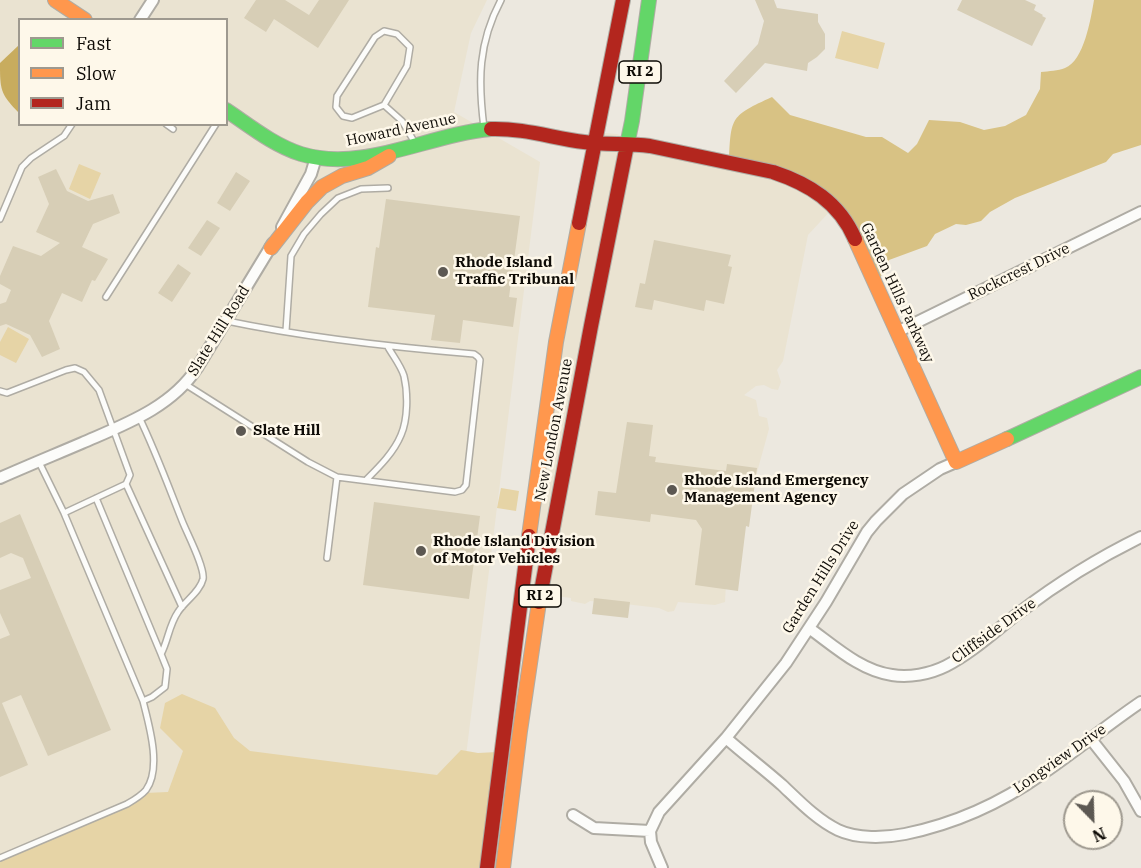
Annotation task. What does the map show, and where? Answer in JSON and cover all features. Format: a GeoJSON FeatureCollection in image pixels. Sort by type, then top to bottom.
{"type":"FeatureCollection","features":[{"type":"Feature","properties":{"kind":"main road"},"geometry":{"type":"LineString","coordinates":[[55,0],[82,18]]}},
{"type":"Feature","properties":{"kind":"main road","name":"New London Avenue"},"geometry":{"type":"LineString","coordinates":[[487,868],[556,342],[622,0]]}},
{"type":"Feature","properties":{"kind":"main road","name":"New London Avenue"},"geometry":{"type":"LineString","coordinates":[[503,868],[543,574],[632,121],[649,0]]}},
{"type":"Feature","properties":{"kind":"main road","name":"Howard Avenue"},"geometry":{"type":"LineString","coordinates":[[228,111],[281,145],[299,154],[314,157],[351,159],[484,129],[515,130],[594,143]]}},
{"type":"Feature","properties":{"kind":"main road","name":"Garden Hills Parkway"},"geometry":{"type":"LineString","coordinates":[[594,143],[651,147],[773,171],[797,180],[817,192],[838,211],[852,231],[956,462]]}},
{"type":"Feature","properties":{"kind":"main road"},"geometry":{"type":"LineString","coordinates":[[271,248],[307,202],[322,187],[342,176],[368,168],[401,149]]}},
{"type":"Feature","properties":{"kind":"main road","name":"Garden Hills Drive"},"geometry":{"type":"LineString","coordinates":[[956,462],[1141,377]]}},
{"type":"Feature","properties":{"kind":"street"},"geometry":{"type":"LineString","coordinates":[[141,18],[153,0]]}},
{"type":"Feature","properties":{"kind":"street","name":"Slate Hill Road"},"geometry":{"type":"LineString","coordinates":[[0,478],[139,417],[185,384],[271,248],[311,174],[314,157]]}},
{"type":"Feature","properties":{"kind":"street","name":"Rockcrest Drive"},"geometry":{"type":"LineString","coordinates":[[897,332],[1141,212]]}},
{"type":"Feature","properties":{"kind":"street","name":"Garden Hills Drive"},"geometry":{"type":"LineString","coordinates":[[650,831],[659,812],[726,738],[786,663],[876,521],[903,494],[940,469],[956,462]]}},
{"type":"Feature","properties":{"kind":"street","name":"Cliffside Drive"},"geometry":{"type":"LineString","coordinates":[[809,628],[835,648],[877,671],[906,676],[934,671],[946,666],[1075,574],[1141,537]]}},
{"type":"Feature","properties":{"kind":"street","name":"Longview Drive"},"geometry":{"type":"LineString","coordinates":[[726,738],[826,823],[840,831],[853,834],[894,836],[941,825],[975,812],[1026,785],[1141,702]]}},
{"type":"Feature","properties":{"kind":"street"},"geometry":{"type":"LineString","coordinates":[[1090,738],[1124,781],[1141,811]]}},
{"type":"Feature","properties":{"kind":"street"},"geometry":{"type":"LineString","coordinates":[[573,815],[594,828],[650,831],[651,842],[662,868]]}},
{"type":"Feature","properties":{"kind":"lane"},"geometry":{"type":"LineString","coordinates":[[484,129],[480,88],[482,51],[501,0]]}},
{"type":"Feature","properties":{"kind":"lane"},"geometry":{"type":"LineString","coordinates":[[384,31],[397,34],[410,46],[407,66],[384,105],[352,118],[343,116],[336,107],[337,96],[375,37],[384,31]]}},
{"type":"Feature","properties":{"kind":"lane"},"geometry":{"type":"LineString","coordinates":[[384,105],[402,121],[416,145]]}},
{"type":"Feature","properties":{"kind":"lane"},"geometry":{"type":"LineString","coordinates":[[0,219],[22,167],[31,158],[64,136],[71,126]]}},
{"type":"Feature","properties":{"kind":"lane"},"geometry":{"type":"LineString","coordinates":[[169,126],[173,129]]}},
{"type":"Feature","properties":{"kind":"lane"},"geometry":{"type":"LineString","coordinates":[[106,297],[215,126]]}},
{"type":"Feature","properties":{"kind":"lane"},"geometry":{"type":"LineString","coordinates":[[286,331],[291,256],[304,234],[338,198],[361,189],[388,188]]}},
{"type":"Feature","properties":{"kind":"lane"},"geometry":{"type":"LineString","coordinates":[[185,384],[308,462],[337,477],[455,492],[462,490],[466,484],[480,360],[474,354],[388,347],[226,321]]}},
{"type":"Feature","properties":{"kind":"lane"},"geometry":{"type":"LineString","coordinates":[[367,479],[390,453],[401,435],[405,419],[404,374],[388,347]]}},
{"type":"Feature","properties":{"kind":"lane"},"geometry":{"type":"LineString","coordinates":[[0,391],[8,393],[75,368],[84,372],[99,390],[130,475],[126,484],[64,513]]}},
{"type":"Feature","properties":{"kind":"lane"},"geometry":{"type":"LineString","coordinates":[[139,417],[155,449],[204,578],[173,620],[161,654]]}},
{"type":"Feature","properties":{"kind":"lane"},"geometry":{"type":"LineString","coordinates":[[0,858],[118,809],[139,796],[150,782],[154,760],[151,731],[143,701],[64,513],[39,462]]}},
{"type":"Feature","properties":{"kind":"lane"},"geometry":{"type":"LineString","coordinates":[[327,558],[337,477]]}},
{"type":"Feature","properties":{"kind":"lane"},"geometry":{"type":"LineString","coordinates":[[126,484],[182,607]]}},
{"type":"Feature","properties":{"kind":"lane"},"geometry":{"type":"LineString","coordinates":[[96,498],[167,669],[165,687],[143,701]]}},
{"type":"Feature","properties":{"kind":"shaded area"},"geometry":{"type":"Polygon","coordinates":[[[0,0],[487,0],[471,33],[454,112],[540,162],[452,868],[0,868],[0,0]]]}},
{"type":"Feature","properties":{"kind":"shaded area"},"geometry":{"type":"Polygon","coordinates":[[[1094,0],[1141,0],[1141,145],[1113,154],[1106,162],[1015,198],[990,212],[981,221],[966,225],[956,224],[935,234],[927,246],[889,260],[876,286],[845,222],[813,192],[729,161],[731,135],[736,119],[748,109],[772,97],[790,115],[866,137],[882,137],[908,153],[917,144],[929,120],[960,122],[984,130],[1005,126],[1026,115],[1040,89],[1041,72],[1065,68],[1077,57],[1086,38],[1094,0]]]}},
{"type":"Feature","properties":{"kind":"shaded area"},"geometry":{"type":"Polygon","coordinates":[[[842,31],[885,43],[878,69],[835,58],[842,31]]]}},
{"type":"Feature","properties":{"kind":"shaded area"},"geometry":{"type":"Polygon","coordinates":[[[18,46],[18,112],[2,91],[0,63],[18,46]]]}},
{"type":"Feature","properties":{"kind":"shaded area"},"geometry":{"type":"Polygon","coordinates":[[[594,132],[617,134],[625,138],[779,171],[832,209],[808,235],[783,361],[777,370],[781,382],[778,390],[764,385],[756,386],[744,395],[756,400],[759,416],[767,418],[769,429],[726,584],[725,602],[715,605],[678,602],[674,611],[668,612],[659,608],[608,602],[590,601],[585,604],[571,601],[571,598],[542,594],[521,596],[594,132]]]}},
{"type":"Feature","properties":{"kind":"shaded area"},"geometry":{"type":"Polygon","coordinates":[[[79,164],[101,173],[90,199],[69,189],[79,164]]]}},
{"type":"Feature","properties":{"kind":"shaded area"},"geometry":{"type":"Polygon","coordinates":[[[8,327],[29,339],[16,363],[0,355],[0,342],[8,327]]]}},
{"type":"Feature","properties":{"kind":"shaded area"},"geometry":{"type":"Polygon","coordinates":[[[501,488],[519,491],[516,511],[497,508],[501,488]]]}},
{"type":"Feature","properties":{"kind":"shaded area"},"geometry":{"type":"Polygon","coordinates":[[[182,694],[215,708],[234,738],[250,751],[437,775],[461,750],[478,753],[497,752],[483,868],[0,868],[0,861],[125,807],[145,793],[168,792],[183,751],[160,728],[165,703],[182,694]]]}},
{"type":"Feature","properties":{"kind":"building"},"geometry":{"type":"Polygon","coordinates":[[[256,0],[285,0],[309,15],[319,0],[349,0],[318,48],[274,19],[266,32],[244,18],[256,0]]]}},
{"type":"Feature","properties":{"kind":"building"},"geometry":{"type":"Polygon","coordinates":[[[755,0],[774,0],[777,8],[818,14],[818,22],[825,34],[825,49],[808,63],[807,71],[765,63],[736,93],[724,81],[758,44],[764,21],[755,0]]]}},
{"type":"Feature","properties":{"kind":"building"},"geometry":{"type":"Polygon","coordinates":[[[962,0],[1025,0],[1036,5],[1034,10],[1046,18],[1032,46],[957,10],[962,0]]]}},
{"type":"Feature","properties":{"kind":"building"},"geometry":{"type":"Polygon","coordinates":[[[56,169],[67,191],[88,201],[113,194],[120,213],[93,224],[82,247],[108,259],[95,281],[92,280],[82,302],[62,293],[49,321],[60,349],[42,357],[30,335],[6,324],[0,326],[0,304],[6,302],[11,290],[0,284],[0,276],[13,246],[41,256],[60,243],[36,232],[49,204],[38,177],[56,169]]]}},
{"type":"Feature","properties":{"kind":"building"},"geometry":{"type":"Polygon","coordinates":[[[236,172],[250,181],[230,211],[217,203],[236,172]]]}},
{"type":"Feature","properties":{"kind":"building","name":"Rhode Island Traffic Tribunal"},"geometry":{"type":"Polygon","coordinates":[[[386,199],[520,216],[509,297],[517,298],[513,327],[463,320],[460,343],[431,340],[435,315],[368,307],[376,247],[379,248],[386,199]]]}},
{"type":"Feature","properties":{"kind":"building"},"geometry":{"type":"Polygon","coordinates":[[[207,220],[220,228],[201,256],[188,248],[207,220]]]}},
{"type":"Feature","properties":{"kind":"building"},"geometry":{"type":"Polygon","coordinates":[[[654,240],[731,255],[728,266],[732,267],[724,304],[706,300],[704,311],[654,300],[652,310],[635,307],[640,283],[645,284],[654,240]]]}},
{"type":"Feature","properties":{"kind":"building"},"geometry":{"type":"Polygon","coordinates":[[[178,264],[191,273],[172,302],[158,293],[178,264]]]}},
{"type":"Feature","properties":{"kind":"building"},"geometry":{"type":"Polygon","coordinates":[[[627,422],[653,425],[649,456],[656,457],[655,462],[726,471],[727,464],[757,468],[749,527],[746,526],[738,591],[695,585],[702,529],[696,520],[651,514],[650,522],[595,515],[598,491],[616,493],[627,422]]]}},
{"type":"Feature","properties":{"kind":"building","name":"Rhode Island Division of Motor Vehicles"},"geometry":{"type":"Polygon","coordinates":[[[374,502],[480,516],[469,599],[363,585],[374,502]]]}},
{"type":"Feature","properties":{"kind":"building"},"geometry":{"type":"Polygon","coordinates":[[[20,514],[111,730],[48,756],[21,695],[2,703],[28,765],[0,777],[0,639],[10,635],[0,613],[0,590],[31,578],[23,558],[11,553],[0,558],[0,523],[20,514]]]}},
{"type":"Feature","properties":{"kind":"building"},"geometry":{"type":"Polygon","coordinates":[[[594,598],[630,602],[628,618],[592,614],[594,598]]]}},
{"type":"Feature","properties":{"kind":"traffic: fast"},"geometry":{"type":"LineString","coordinates":[[626,150],[649,0]]}},
{"type":"Feature","properties":{"kind":"traffic: fast"},"geometry":{"type":"LineString","coordinates":[[228,111],[281,146],[301,154],[325,159],[372,156],[468,132],[491,129]]}},
{"type":"Feature","properties":{"kind":"traffic: fast"},"geometry":{"type":"LineString","coordinates":[[1007,439],[1141,377]]}},
{"type":"Feature","properties":{"kind":"traffic: slow"},"geometry":{"type":"LineString","coordinates":[[55,0],[82,18]]}},
{"type":"Feature","properties":{"kind":"traffic: slow"},"geometry":{"type":"LineString","coordinates":[[271,248],[307,202],[322,187],[342,176],[368,168],[389,156]]}},
{"type":"Feature","properties":{"kind":"traffic: slow"},"geometry":{"type":"LineString","coordinates":[[529,536],[556,342],[579,223]]}},
{"type":"Feature","properties":{"kind":"traffic: slow"},"geometry":{"type":"LineString","coordinates":[[855,239],[956,462],[1007,439]]}},
{"type":"Feature","properties":{"kind":"traffic: slow"},"geometry":{"type":"LineString","coordinates":[[503,868],[539,602]]}},
{"type":"Feature","properties":{"kind":"traffic: jam"},"geometry":{"type":"LineString","coordinates":[[579,223],[623,0]]}},
{"type":"Feature","properties":{"kind":"traffic: jam"},"geometry":{"type":"LineString","coordinates":[[491,129],[526,132],[592,143],[650,146],[773,172],[799,182],[822,196],[840,215],[855,239]]}},
{"type":"Feature","properties":{"kind":"traffic: jam"},"geometry":{"type":"LineString","coordinates":[[539,602],[626,150]]}},
{"type":"Feature","properties":{"kind":"traffic: jam"},"geometry":{"type":"LineString","coordinates":[[487,868],[529,536]]}},
{"type":"Feature","properties":{"kind":"place","name":"Rhode Island Traffic Tribunal"},"geometry":{"type":"Point","coordinates":[443,272]}},
{"type":"Feature","properties":{"kind":"place","name":"Slate Hill"},"geometry":{"type":"Point","coordinates":[241,431]}},
{"type":"Feature","properties":{"kind":"place","name":"Rhode Island Emergency Management Agency"},"geometry":{"type":"Point","coordinates":[672,490]}},
{"type":"Feature","properties":{"kind":"place","name":"Rhode Island Division of Motor Vehicles"},"geometry":{"type":"Point","coordinates":[421,551]}}]}
